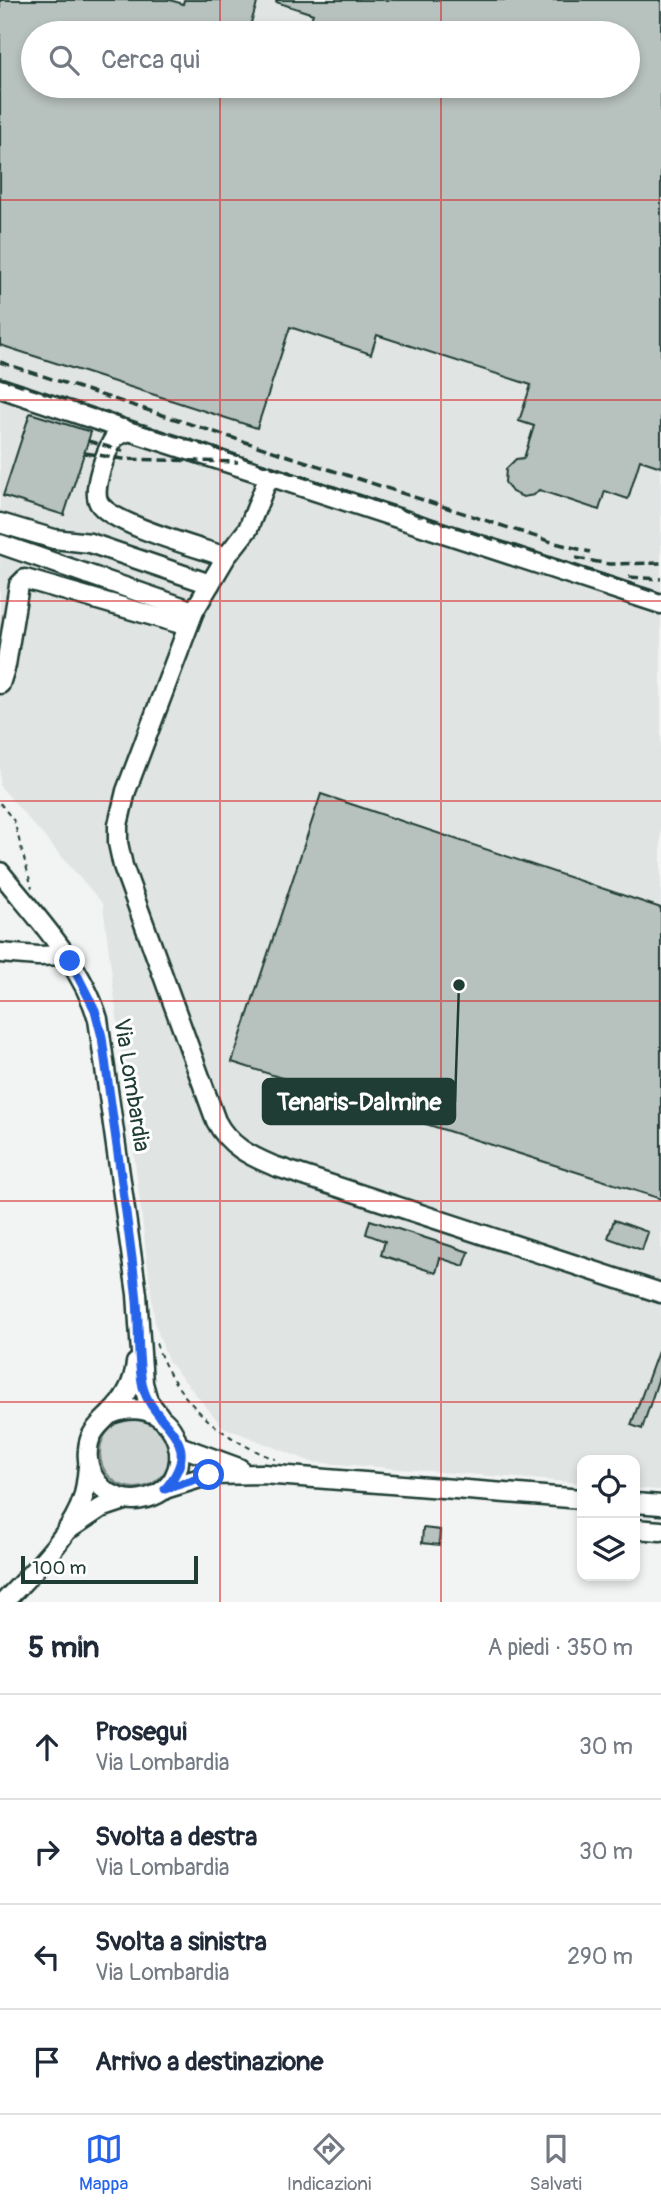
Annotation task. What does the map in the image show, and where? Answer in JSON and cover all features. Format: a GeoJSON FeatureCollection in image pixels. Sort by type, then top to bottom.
{"type":"FeatureCollection","features":[{"type":"Feature","properties":{"kind":"street"},"geometry":{"type":"LineString","coordinates":[[0,388],[661,604]]}},
{"type":"Feature","properties":{"kind":"street"},"geometry":{"type":"LineString","coordinates":[[129,431],[115,437],[110,447],[96,487],[100,505],[116,518],[226,557]]}},
{"type":"Feature","properties":{"kind":"street"},"geometry":{"type":"LineString","coordinates":[[269,476],[248,529],[226,557],[191,618],[126,791],[119,819],[118,843],[122,866],[216,1121],[223,1133],[242,1151],[274,1166],[661,1293]]}},
{"type":"Feature","properties":{"kind":"street"},"geometry":{"type":"LineString","coordinates":[[0,523],[54,540],[90,543],[210,584]]}},
{"type":"Feature","properties":{"kind":"street"},"geometry":{"type":"LineString","coordinates":[[0,544],[191,618]]}},
{"type":"Feature","properties":{"kind":"street"},"geometry":{"type":"LineString","coordinates":[[1,682],[19,585],[24,579],[191,618]]}},
{"type":"Feature","properties":{"kind":"street","name":"Via Lombardia"},"geometry":{"type":"LineString","coordinates":[[0,872],[65,955],[95,1010],[102,1037],[137,1294],[147,1336],[144,1387],[148,1401],[175,1434],[179,1446]]}},
{"type":"Feature","properties":{"kind":"street"},"geometry":{"type":"LineString","coordinates":[[0,953],[65,955]]}},
{"type":"Feature","properties":{"kind":"street","name":"Via Lombardia"},"geometry":{"type":"LineString","coordinates":[[65,1532],[83,1500],[92,1434],[126,1395],[147,1336]]}},
{"type":"Feature","properties":{"kind":"street"},"geometry":{"type":"LineString","coordinates":[[111,1414],[135,1408],[159,1415]]}},
{"type":"Feature","properties":{"kind":"street"},"geometry":{"type":"LineString","coordinates":[[165,1489],[178,1469],[179,1446],[226,1465],[262,1474]]}},
{"type":"Feature","properties":{"kind":"street"},"geometry":{"type":"LineString","coordinates":[[88,1462],[101,1487],[125,1500]]}},
{"type":"Feature","properties":{"kind":"street"},"geometry":{"type":"LineString","coordinates":[[4,1602],[65,1532],[92,1513],[125,1500],[146,1499],[165,1489],[214,1475],[262,1474],[577,1499]]}},
{"type":"Feature","properties":{"kind":"street"},"geometry":{"type":"LineString","coordinates":[[640,1503],[661,1505]]}},
{"type":"Feature","properties":{"kind":"street"},"geometry":{"type":"LineString","coordinates":[[640,1529],[661,1531]]}},
{"type":"Feature","properties":{"kind":"path"},"geometry":{"type":"LineString","coordinates":[[0,803],[15,821],[35,897]]}},
{"type":"Feature","properties":{"kind":"path"},"geometry":{"type":"LineString","coordinates":[[147,1336],[190,1404],[219,1431],[254,1451],[284,1462]]}},
{"type":"Feature","properties":{"kind":"shaded area"},"geometry":{"type":"Polygon","coordinates":[[[0,0],[661,0],[661,1490],[640,1488],[640,1455],[577,1455],[577,1483],[312,1462],[223,1427],[168,1361],[155,1324],[103,904],[0,786],[0,0]]]}},
{"type":"Feature","properties":{"kind":"shaded area"},"geometry":{"type":"Polygon","coordinates":[[[135,1418],[160,1428],[170,1453],[160,1478],[135,1488],[110,1478],[100,1453],[110,1428],[135,1418]]]}},
{"type":"Feature","properties":{"kind":"building"},"geometry":{"type":"Polygon","coordinates":[[[0,0],[170,0],[183,4],[184,0],[258,0],[252,21],[21,21],[21,98],[640,98],[640,21],[310,21],[313,14],[276,2],[661,0],[661,467],[640,460],[628,499],[605,491],[599,510],[539,490],[534,495],[523,497],[512,492],[505,482],[506,469],[516,459],[524,458],[534,426],[519,421],[531,385],[377,335],[371,354],[290,327],[257,428],[0,345],[0,0]]]}},
{"type":"Feature","properties":{"kind":"building"},"geometry":{"type":"Polygon","coordinates":[[[30,413],[91,432],[64,515],[3,496],[30,413]]]}},
{"type":"Feature","properties":{"kind":"building"},"geometry":{"type":"Polygon","coordinates":[[[321,794],[661,908],[661,1199],[232,1062],[321,794]]]}},
{"type":"Feature","properties":{"kind":"building"},"geometry":{"type":"Polygon","coordinates":[[[370,1220],[469,1252],[464,1266],[440,1258],[436,1273],[381,1255],[385,1241],[366,1234],[370,1220]]]}},
{"type":"Feature","properties":{"kind":"building"},"geometry":{"type":"Polygon","coordinates":[[[614,1220],[648,1232],[642,1250],[608,1238],[614,1220]]]}},
{"type":"Feature","properties":{"kind":"building"},"geometry":{"type":"Polygon","coordinates":[[[660,1346],[661,1371],[642,1429],[631,1425],[660,1346]]]}},
{"type":"Feature","properties":{"kind":"building"},"geometry":{"type":"Polygon","coordinates":[[[423,1528],[440,1530],[439,1545],[422,1543],[423,1528]]]}},
{"type":"Feature","properties":{"kind":"railway"},"geometry":{"type":"LineString","coordinates":[[0,362],[555,543],[590,552]]}},
{"type":"Feature","properties":{"kind":"railway"},"geometry":{"type":"LineString","coordinates":[[0,378],[661,594]]}},
{"type":"Feature","properties":{"kind":"railway"},"geometry":{"type":"LineString","coordinates":[[88,441],[123,451]]}},
{"type":"Feature","properties":{"kind":"railway"},"geometry":{"type":"LineString","coordinates":[[85,453],[123,459],[238,462]]}},
{"type":"Feature","properties":{"kind":"railway"},"geometry":{"type":"LineString","coordinates":[[576,558],[609,564],[661,563]]}},
{"type":"Feature","properties":{"kind":"railway"},"geometry":{"type":"LineString","coordinates":[[629,577],[661,579]]}},
{"type":"Feature","properties":{"kind":"place","name":"Tenaris-Dalmine"},"geometry":{"type":"Point","coordinates":[459,985]}},
{"type":"Feature","properties":{"kind":"route"},"geometry":{"type":"LineString","coordinates":[[70,961],[95,1010],[102,1037],[137,1294],[142,1378],[146,1397],[168,1423],[179,1446],[178,1469],[165,1489],[209,1475]]}}]}
